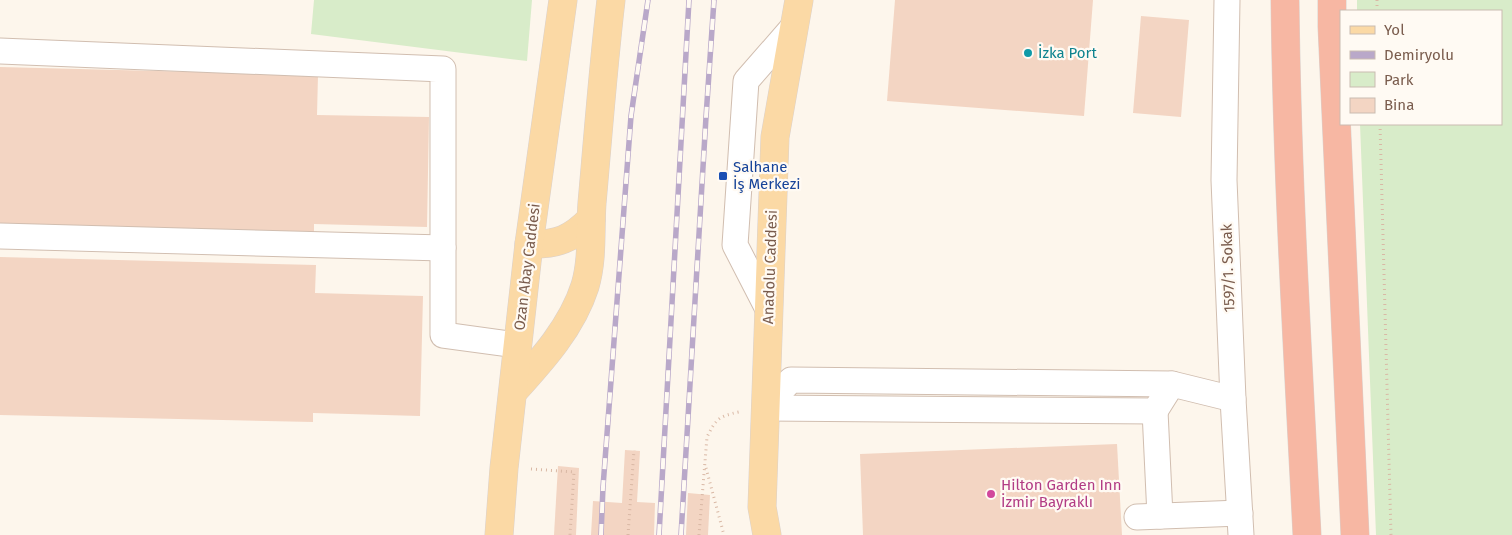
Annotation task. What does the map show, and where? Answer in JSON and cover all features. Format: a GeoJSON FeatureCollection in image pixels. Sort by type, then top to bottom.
{"type":"FeatureCollection","features":[{"type":"Feature","properties":{"kind":"highway"},"geometry":{"type":"LineString","coordinates":[[1285,0],[1290,212],[1307,535]]}},
{"type":"Feature","properties":{"kind":"highway"},"geometry":{"type":"LineString","coordinates":[[1332,0],[1332,36],[1355,535]]}},
{"type":"Feature","properties":{"kind":"main road","name":"Ozan Abay Caddesi"},"geometry":{"type":"LineString","coordinates":[[499,535],[504,468],[529,244],[563,0]]}},
{"type":"Feature","properties":{"kind":"main road"},"geometry":{"type":"LineString","coordinates":[[513,392],[539,363],[566,326],[578,304],[590,265],[591,219],[611,0]]}},
{"type":"Feature","properties":{"kind":"main road","name":"Anadolu Caddesi"},"geometry":{"type":"LineString","coordinates":[[767,535],[762,507],[774,137],[797,13]]}},
{"type":"Feature","properties":{"kind":"main road"},"geometry":{"type":"LineString","coordinates":[[529,244],[544,245],[568,238],[580,231],[591,219]]}},
{"type":"Feature","properties":{"kind":"street","name":"1597/1. Sokak"},"geometry":{"type":"LineString","coordinates":[[1227,0],[1224,180],[1233,399],[1241,524]]}},
{"type":"Feature","properties":{"kind":"street"},"geometry":{"type":"LineString","coordinates":[[769,311],[735,245],[746,81],[797,13]]}},
{"type":"Feature","properties":{"kind":"street"},"geometry":{"type":"LineString","coordinates":[[0,51],[443,69],[443,335],[517,345]]}},
{"type":"Feature","properties":{"kind":"street"},"geometry":{"type":"LineString","coordinates":[[0,236],[443,248]]}},
{"type":"Feature","properties":{"kind":"street"},"geometry":{"type":"LineString","coordinates":[[765,408],[791,380],[1172,384],[1233,399]]}},
{"type":"Feature","properties":{"kind":"street"},"geometry":{"type":"LineString","coordinates":[[1172,384],[1155,411],[1148,517],[1241,524]]}},
{"type":"Feature","properties":{"kind":"street"},"geometry":{"type":"LineString","coordinates":[[765,408],[1155,411]]}},
{"type":"Feature","properties":{"kind":"path"},"geometry":{"type":"LineString","coordinates":[[1380,125],[1391,535]]}},
{"type":"Feature","properties":{"kind":"path"},"geometry":{"type":"LineString","coordinates":[[699,535],[707,437],[714,422],[724,415],[765,408]]}},
{"type":"Feature","properties":{"kind":"path"},"geometry":{"type":"LineString","coordinates":[[628,535],[634,450]]}},
{"type":"Feature","properties":{"kind":"path"},"geometry":{"type":"LineString","coordinates":[[704,463],[724,535]]}},
{"type":"Feature","properties":{"kind":"path"},"geometry":{"type":"LineString","coordinates":[[504,468],[574,472],[570,535]]}},
{"type":"Feature","properties":{"kind":"green space"},"geometry":{"type":"Polygon","coordinates":[[[314,0],[532,0],[527,61],[311,34],[314,0]]]}},
{"type":"Feature","properties":{"kind":"green space"},"geometry":{"type":"Polygon","coordinates":[[[1357,0],[1512,0],[1512,535],[1376,535],[1360,125],[1502,125],[1502,10],[1357,10],[1357,0]]]}},
{"type":"Feature","properties":{"kind":"building","name":"İzka Port"},"geometry":{"type":"Polygon","coordinates":[[[895,0],[1093,0],[1084,116],[887,101],[895,0]]]}},
{"type":"Feature","properties":{"kind":"building"},"geometry":{"type":"Polygon","coordinates":[[[1141,16],[1189,20],[1181,117],[1133,113],[1141,16]]]}},
{"type":"Feature","properties":{"kind":"building"},"geometry":{"type":"Polygon","coordinates":[[[0,67],[318,75],[317,115],[429,117],[427,227],[314,224],[314,234],[0,226],[0,67]]]}},
{"type":"Feature","properties":{"kind":"building"},"geometry":{"type":"Polygon","coordinates":[[[0,257],[316,265],[315,293],[423,296],[420,416],[313,413],[313,422],[0,415],[0,257]]]}},
{"type":"Feature","properties":{"kind":"building","name":"Hilton Garden Inn İzmir Bayraklı"},"geometry":{"type":"Polygon","coordinates":[[[1117,444],[1122,535],[863,535],[860,454],[1117,444]]]}},
{"type":"Feature","properties":{"kind":"building"},"geometry":{"type":"Polygon","coordinates":[[[625,450],[640,451],[637,502],[655,503],[654,535],[591,535],[593,501],[622,503],[625,450]]]}},
{"type":"Feature","properties":{"kind":"building"},"geometry":{"type":"Polygon","coordinates":[[[558,466],[579,468],[576,535],[554,535],[558,466]]]}},
{"type":"Feature","properties":{"kind":"building"},"geometry":{"type":"Polygon","coordinates":[[[688,493],[710,495],[708,535],[686,535],[688,493]]]}},
{"type":"Feature","properties":{"kind":"railway"},"geometry":{"type":"LineString","coordinates":[[601,535],[631,116],[648,0]]}},
{"type":"Feature","properties":{"kind":"railway"},"geometry":{"type":"LineString","coordinates":[[659,535],[689,0]]}},
{"type":"Feature","properties":{"kind":"railway"},"geometry":{"type":"LineString","coordinates":[[681,535],[714,0]]}},
{"type":"Feature","properties":{"kind":"place","name":"İzka Port"},"geometry":{"type":"Point","coordinates":[1028,53]}},
{"type":"Feature","properties":{"kind":"place","name":"Salhane İş Merkezi"},"geometry":{"type":"Point","coordinates":[723,176]}},
{"type":"Feature","properties":{"kind":"place","name":"Hilton Garden Inn İzmir Bayraklı"},"geometry":{"type":"Point","coordinates":[991,494]}}]}
